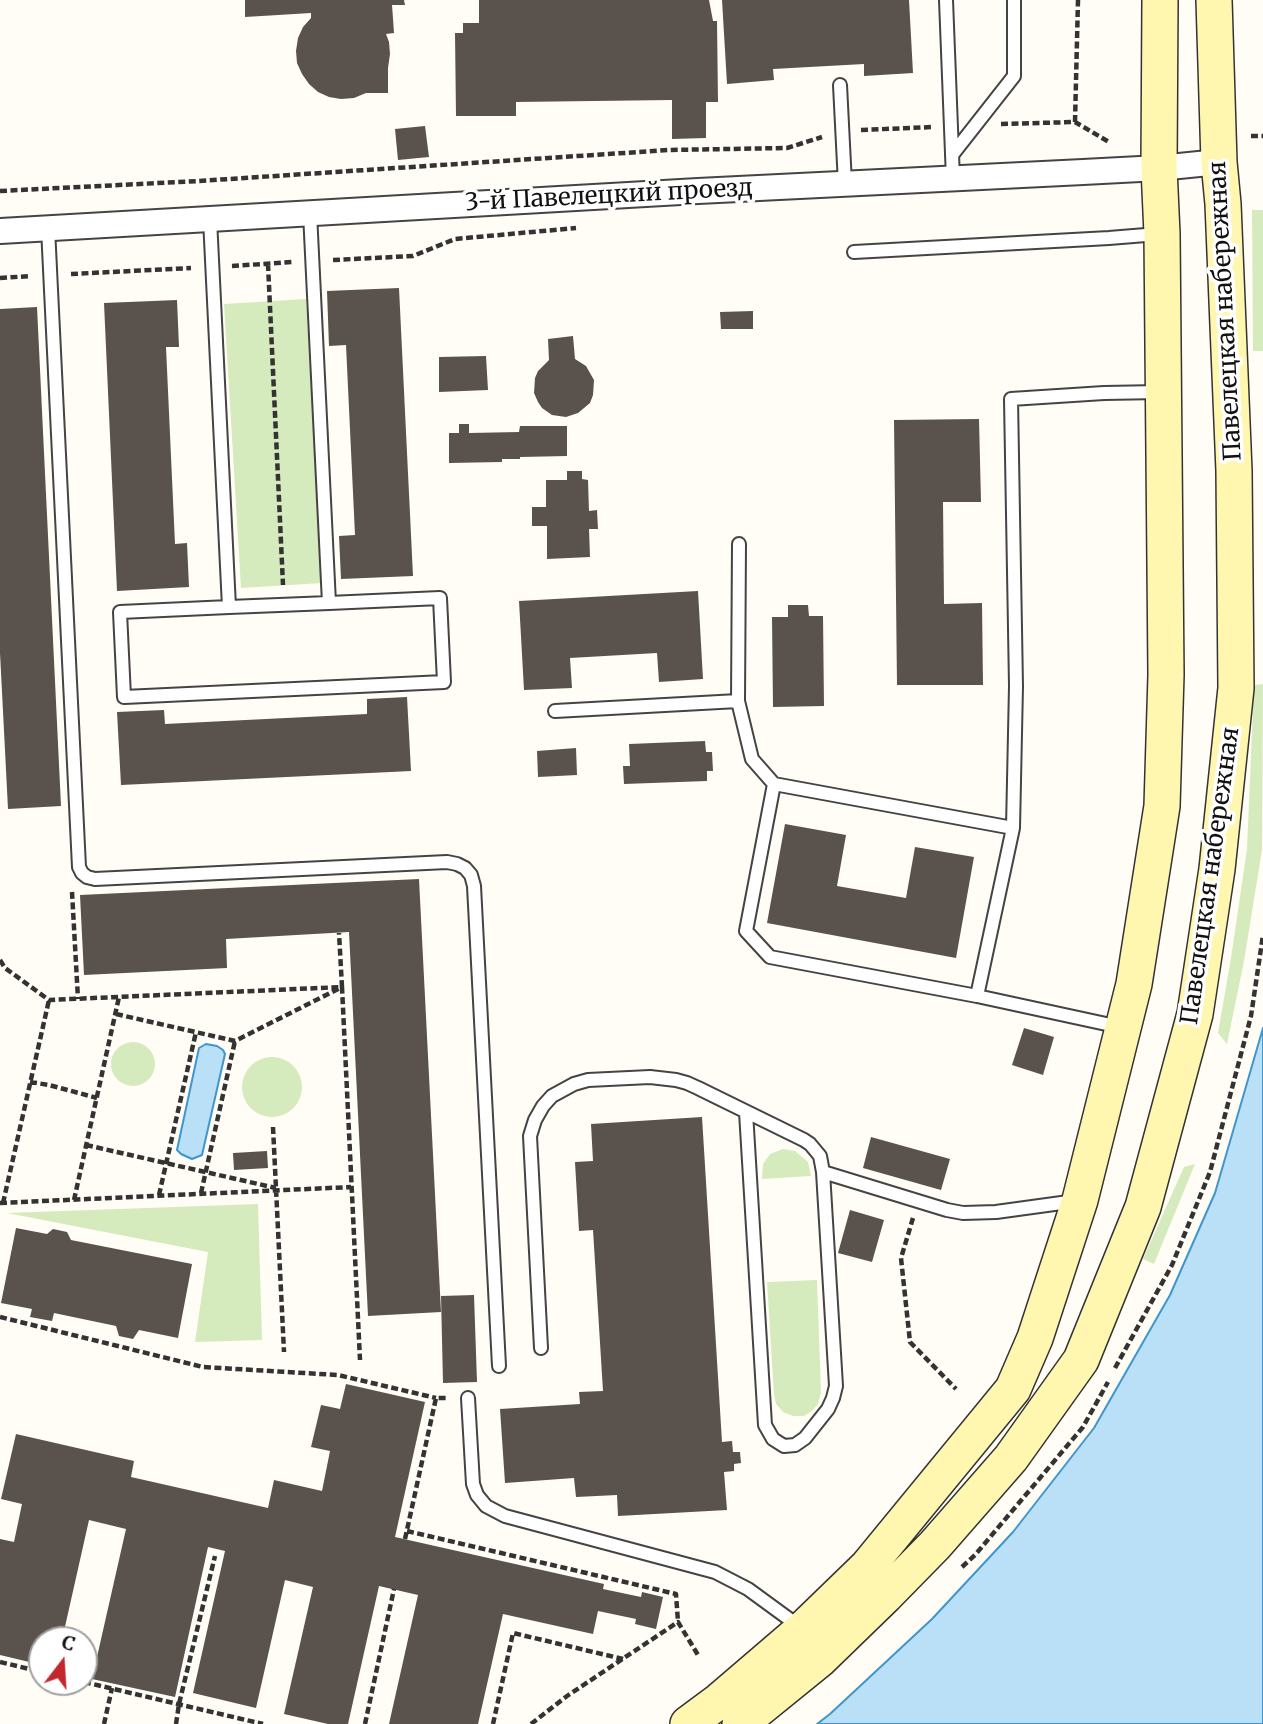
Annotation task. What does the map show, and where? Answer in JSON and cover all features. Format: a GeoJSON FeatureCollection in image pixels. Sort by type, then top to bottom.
{"type":"FeatureCollection","features":[{"type":"Feature","properties":{"kind":"main road"},"geometry":{"type":"LineString","coordinates":[[688,1724],[803,1629],[867,1567],[1013,1389],[1035,1338],[1080,1200],[1134,984],[1162,806],[1166,676],[1159,168],[1160,0]]}},
{"type":"Feature","properties":{"kind":"main road","name":"Павелецкая набережная"},"geometry":{"type":"LineString","coordinates":[[740,1724],[818,1660],[886,1595],[935,1545],[1011,1458],[1081,1360],[1143,1207],[1195,1014],[1217,869],[1236,688],[1234,471],[1214,0]]}},
{"type":"Feature","properties":{"kind":"street","name":"3-й Павелецкий проезд"},"geometry":{"type":"LineString","coordinates":[[0,231],[845,184],[952,167],[1159,168],[1219,162]]}},
{"type":"Feature","properties":{"kind":"lane"},"geometry":{"type":"LineString","coordinates":[[946,0],[952,167]]}},
{"type":"Feature","properties":{"kind":"lane"},"geometry":{"type":"LineString","coordinates":[[952,167],[976,125],[1014,76],[1013,0]]}},
{"type":"Feature","properties":{"kind":"lane"},"geometry":{"type":"LineString","coordinates":[[840,85],[845,184]]}},
{"type":"Feature","properties":{"kind":"lane"},"geometry":{"type":"LineString","coordinates":[[310,214],[328,603]]}},
{"type":"Feature","properties":{"kind":"lane"},"geometry":{"type":"LineString","coordinates":[[210,219],[229,607]]}},
{"type":"Feature","properties":{"kind":"lane"},"geometry":{"type":"LineString","coordinates":[[48,228],[79,867],[87,877],[95,879],[447,862],[465,868],[471,875],[474,886],[499,1366]]}},
{"type":"Feature","properties":{"kind":"lane"},"geometry":{"type":"LineString","coordinates":[[854,252],[1162,234]]}},
{"type":"Feature","properties":{"kind":"lane"},"geometry":{"type":"LineString","coordinates":[[976,996],[1013,828],[1016,685],[1011,399],[1164,392]]}},
{"type":"Feature","properties":{"kind":"lane"},"geometry":{"type":"LineString","coordinates":[[739,544],[738,701],[752,759],[774,784],[1013,828]]}},
{"type":"Feature","properties":{"kind":"lane"},"geometry":{"type":"LineString","coordinates":[[440,598],[444,682],[124,697],[120,612],[284,605],[440,598]]}},
{"type":"Feature","properties":{"kind":"lane"},"geometry":{"type":"LineString","coordinates":[[555,711],[738,701]]}},
{"type":"Feature","properties":{"kind":"lane"},"geometry":{"type":"LineString","coordinates":[[774,784],[746,931],[770,957],[976,996],[1123,1028]]}},
{"type":"Feature","properties":{"kind":"lane"},"geometry":{"type":"LineString","coordinates":[[541,1348],[530,1136],[535,1119],[552,1096],[587,1080],[650,1077],[687,1083],[746,1112],[810,1144],[820,1156],[836,1386],[828,1409],[805,1438],[795,1445],[784,1446],[773,1439],[765,1425],[746,1112]]}},
{"type":"Feature","properties":{"kind":"lane"},"geometry":{"type":"LineString","coordinates":[[822,1172],[947,1210],[972,1214],[1080,1200]]}},
{"type":"Feature","properties":{"kind":"lane"},"geometry":{"type":"LineString","coordinates":[[468,1398],[473,1483],[477,1495],[486,1507],[505,1516],[715,1572],[748,1588],[803,1629]]}},
{"type":"Feature","properties":{"kind":"path"},"geometry":{"type":"LineString","coordinates":[[1075,122],[1077,0]]}},
{"type":"Feature","properties":{"kind":"path"},"geometry":{"type":"LineString","coordinates":[[976,125],[1075,122],[1108,142]]}},
{"type":"Feature","properties":{"kind":"path"},"geometry":{"type":"LineString","coordinates":[[0,191],[199,181],[669,150],[787,148],[842,131],[951,127]]}},
{"type":"Feature","properties":{"kind":"path"},"geometry":{"type":"LineString","coordinates":[[0,278],[413,256],[455,239],[579,228]]}},
{"type":"Feature","properties":{"kind":"path"},"geometry":{"type":"LineString","coordinates":[[268,264],[284,605]]}},
{"type":"Feature","properties":{"kind":"path"},"geometry":{"type":"LineString","coordinates":[[72,896],[78,999]]}},
{"type":"Feature","properties":{"kind":"path"},"geometry":{"type":"LineString","coordinates":[[339,933],[360,1360]]}},
{"type":"Feature","properties":{"kind":"path"},"geometry":{"type":"LineString","coordinates":[[0,960],[5,968],[49,1000],[342,987]]}},
{"type":"Feature","properties":{"kind":"path"},"geometry":{"type":"LineString","coordinates":[[116,1014],[235,1041],[342,987]]}},
{"type":"Feature","properties":{"kind":"path"},"geometry":{"type":"LineString","coordinates":[[74,1200],[119,997]]}},
{"type":"Feature","properties":{"kind":"path"},"geometry":{"type":"LineString","coordinates":[[49,1000],[2,1203],[276,1189]]}},
{"type":"Feature","properties":{"kind":"path"},"geometry":{"type":"LineString","coordinates":[[159,1196],[195,1032]]}},
{"type":"Feature","properties":{"kind":"path"},"geometry":{"type":"LineString","coordinates":[[201,1194],[235,1041]]}},
{"type":"Feature","properties":{"kind":"path"},"geometry":{"type":"LineString","coordinates":[[30,1082],[97,1098]]}},
{"type":"Feature","properties":{"kind":"path"},"geometry":{"type":"LineString","coordinates":[[273,1127],[284,1352]]}},
{"type":"Feature","properties":{"kind":"path"},"geometry":{"type":"LineString","coordinates":[[86,1145],[276,1189],[351,1187]]}},
{"type":"Feature","properties":{"kind":"path"},"geometry":{"type":"LineString","coordinates":[[918,1201],[901,1258],[910,1342],[956,1389]]}},
{"type":"Feature","properties":{"kind":"path"},"geometry":{"type":"LineString","coordinates":[[0,1317],[203,1367],[338,1375],[436,1398],[468,1398]]}},
{"type":"Feature","properties":{"kind":"path"},"geometry":{"type":"LineString","coordinates":[[405,1539],[436,1398]]}},
{"type":"Feature","properties":{"kind":"path"},"geometry":{"type":"LineString","coordinates":[[407,1531],[676,1594],[678,1622],[698,1655]]}},
{"type":"Feature","properties":{"kind":"path"},"geometry":{"type":"LineString","coordinates":[[176,1724],[215,1556]]}},
{"type":"Feature","properties":{"kind":"path"},"geometry":{"type":"LineString","coordinates":[[365,1724],[394,1589]]}},
{"type":"Feature","properties":{"kind":"path"},"geometry":{"type":"LineString","coordinates":[[531,1724],[678,1622]]}},
{"type":"Feature","properties":{"kind":"path"},"geometry":{"type":"LineString","coordinates":[[494,1724],[513,1633],[623,1659]]}},
{"type":"Feature","properties":{"kind":"path"},"geometry":{"type":"LineString","coordinates":[[0,1662],[28,1669]]}},
{"type":"Feature","properties":{"kind":"path"},"geometry":{"type":"LineString","coordinates":[[98,1685],[263,1724]]}},
{"type":"Feature","properties":{"kind":"path"},"geometry":{"type":"LineString","coordinates":[[104,1724],[111,1688]]}},
{"type":"Feature","properties":{"kind":"green space"},"geometry":{"type":"Polygon","coordinates":[[[1252,210],[1263,210],[1263,351],[1253,351],[1252,210]]]}},
{"type":"Feature","properties":{"kind":"green space"},"geometry":{"type":"Polygon","coordinates":[[[306,299],[322,583],[241,588],[224,304],[306,299]]]}},
{"type":"Feature","properties":{"kind":"green space"},"geometry":{"type":"Polygon","coordinates":[[[1263,684],[1262,850],[1227,1044],[1218,1033],[1247,849],[1254,685],[1263,684]]]}},
{"type":"Feature","properties":{"kind":"green space"},"geometry":{"type":"Polygon","coordinates":[[[133,1042],[148,1049],[155,1064],[148,1079],[133,1086],[118,1079],[111,1064],[118,1049],[133,1042]]]}},
{"type":"Feature","properties":{"kind":"green space"},"geometry":{"type":"Polygon","coordinates":[[[266,1057],[278,1057],[294,1065],[300,1075],[300,1099],[294,1109],[278,1117],[266,1117],[250,1109],[242,1093],[242,1081],[250,1065],[266,1057]]]}},
{"type":"Feature","properties":{"kind":"green space"},"geometry":{"type":"Polygon","coordinates":[[[783,1149],[795,1151],[808,1162],[811,1176],[762,1179],[763,1164],[770,1154],[783,1149]]]}},
{"type":"Feature","properties":{"kind":"green space"},"geometry":{"type":"Polygon","coordinates":[[[1195,1164],[1154,1264],[1143,1259],[1184,1167],[1195,1164]]]}},
{"type":"Feature","properties":{"kind":"green space"},"geometry":{"type":"Polygon","coordinates":[[[258,1204],[262,1340],[195,1342],[208,1252],[7,1213],[258,1204]]]}},
{"type":"Feature","properties":{"kind":"green space"},"geometry":{"type":"Polygon","coordinates":[[[817,1280],[821,1393],[818,1404],[812,1411],[804,1416],[793,1416],[783,1412],[776,1404],[774,1395],[767,1282],[817,1280]]]}},
{"type":"Feature","properties":{"kind":"water"},"geometry":{"type":"Polygon","coordinates":[[[1263,1028],[1263,1724],[817,1724],[932,1619],[1013,1532],[1094,1428],[1170,1295],[1215,1193],[1263,1028]]]}},
{"type":"Feature","properties":{"kind":"water"},"geometry":{"type":"Polygon","coordinates":[[[206,1044],[217,1046],[225,1054],[202,1155],[192,1159],[177,1150],[199,1048],[206,1044]]]}},
{"type":"Feature","properties":{"kind":"building"},"geometry":{"type":"Polygon","coordinates":[[[245,0],[404,0],[405,5],[392,5],[394,33],[386,34],[390,54],[388,93],[366,93],[341,99],[318,92],[309,84],[297,63],[298,38],[311,18],[311,13],[245,17],[245,0]]]}},
{"type":"Feature","properties":{"kind":"building"},"geometry":{"type":"Polygon","coordinates":[[[479,0],[709,0],[713,21],[717,21],[718,102],[706,102],[706,138],[672,139],[672,100],[516,102],[516,116],[456,116],[455,33],[463,33],[463,23],[479,23],[479,0]]]}},
{"type":"Feature","properties":{"kind":"building"},"geometry":{"type":"Polygon","coordinates":[[[722,0],[909,0],[913,73],[864,76],[864,64],[773,69],[774,80],[727,84],[722,0]]]}},
{"type":"Feature","properties":{"kind":"building"},"geometry":{"type":"Polygon","coordinates":[[[425,126],[429,157],[398,160],[395,129],[425,126]]]}},
{"type":"Feature","properties":{"kind":"building"},"geometry":{"type":"Polygon","coordinates":[[[399,288],[413,576],[341,579],[339,536],[355,535],[346,345],[329,346],[327,291],[399,288]]]}},
{"type":"Feature","properties":{"kind":"building"},"geometry":{"type":"Polygon","coordinates":[[[177,300],[179,347],[166,347],[175,544],[187,543],[189,587],[117,591],[104,303],[177,300]]]}},
{"type":"Feature","properties":{"kind":"building"},"geometry":{"type":"Polygon","coordinates":[[[37,307],[61,806],[8,809],[0,653],[0,309],[37,307]]]}},
{"type":"Feature","properties":{"kind":"building"},"geometry":{"type":"Polygon","coordinates":[[[753,311],[753,329],[721,329],[720,312],[753,311]]]}},
{"type":"Feature","properties":{"kind":"building"},"geometry":{"type":"Polygon","coordinates":[[[573,336],[575,359],[586,366],[594,380],[593,395],[590,403],[578,413],[566,417],[552,415],[538,402],[534,393],[535,378],[549,360],[548,339],[573,336]]]}},
{"type":"Feature","properties":{"kind":"building"},"geometry":{"type":"Polygon","coordinates":[[[486,356],[488,390],[439,392],[439,357],[486,356]]]}},
{"type":"Feature","properties":{"kind":"building"},"geometry":{"type":"Polygon","coordinates":[[[979,419],[981,502],[943,502],[944,604],[982,603],[983,685],[897,685],[894,420],[979,419]]]}},
{"type":"Feature","properties":{"kind":"building"},"geometry":{"type":"Polygon","coordinates":[[[459,424],[469,424],[469,433],[519,432],[520,426],[567,426],[567,456],[520,457],[502,459],[502,462],[449,463],[449,433],[459,433],[459,424]]]}},
{"type":"Feature","properties":{"kind":"building"},"geometry":{"type":"Polygon","coordinates":[[[567,471],[582,471],[582,479],[588,480],[589,511],[597,510],[598,529],[589,529],[590,557],[547,559],[547,526],[532,526],[532,507],[546,507],[546,480],[567,480],[567,471]]]}},
{"type":"Feature","properties":{"kind":"building"},"geometry":{"type":"Polygon","coordinates":[[[698,591],[703,679],[659,682],[657,653],[570,658],[572,688],[524,690],[519,601],[698,591]]]}},
{"type":"Feature","properties":{"kind":"building"},"geometry":{"type":"Polygon","coordinates":[[[788,605],[808,605],[809,616],[823,616],[824,706],[773,707],[772,617],[788,617],[788,605]]]}},
{"type":"Feature","properties":{"kind":"building"},"geometry":{"type":"Polygon","coordinates":[[[407,697],[411,771],[121,785],[117,712],[164,710],[165,724],[367,714],[367,699],[407,697]]]}},
{"type":"Feature","properties":{"kind":"building"},"geometry":{"type":"Polygon","coordinates":[[[705,741],[706,752],[712,752],[713,771],[707,771],[707,781],[624,784],[623,766],[630,766],[629,744],[705,741]]]}},
{"type":"Feature","properties":{"kind":"building"},"geometry":{"type":"Polygon","coordinates":[[[576,748],[577,775],[538,777],[537,751],[576,748]]]}},
{"type":"Feature","properties":{"kind":"building"},"geometry":{"type":"Polygon","coordinates":[[[785,824],[846,835],[837,886],[906,898],[915,847],[974,857],[956,958],[767,923],[785,824]]]}},
{"type":"Feature","properties":{"kind":"building"},"geometry":{"type":"Polygon","coordinates":[[[419,879],[441,1312],[368,1316],[349,932],[226,939],[227,968],[84,975],[80,895],[419,879]]]}},
{"type":"Feature","properties":{"kind":"building"},"geometry":{"type":"Polygon","coordinates":[[[1024,1028],[1054,1037],[1043,1075],[1012,1065],[1024,1028]]]}},
{"type":"Feature","properties":{"kind":"building"},"geometry":{"type":"Polygon","coordinates":[[[702,1117],[722,1442],[732,1441],[733,1452],[740,1452],[741,1463],[734,1464],[734,1471],[724,1472],[727,1510],[618,1516],[617,1495],[576,1497],[574,1478],[505,1483],[500,1409],[580,1404],[579,1392],[603,1391],[593,1230],[579,1231],[575,1162],[593,1161],[591,1124],[702,1117]]]}},
{"type":"Feature","properties":{"kind":"building"},"geometry":{"type":"Polygon","coordinates":[[[871,1137],[950,1159],[941,1190],[863,1168],[871,1137]]]}},
{"type":"Feature","properties":{"kind":"building"},"geometry":{"type":"Polygon","coordinates":[[[267,1151],[268,1168],[234,1170],[233,1153],[267,1151]]]}},
{"type":"Feature","properties":{"kind":"building"},"geometry":{"type":"Polygon","coordinates":[[[850,1210],[884,1220],[872,1262],[838,1253],[850,1210]]]}},
{"type":"Feature","properties":{"kind":"building"},"geometry":{"type":"Polygon","coordinates":[[[16,1228],[47,1234],[53,1229],[67,1232],[71,1240],[192,1264],[178,1338],[139,1330],[133,1339],[119,1336],[116,1326],[54,1313],[52,1321],[30,1317],[32,1309],[1,1303],[16,1228]]]}},
{"type":"Feature","properties":{"kind":"building"},"geometry":{"type":"Polygon","coordinates":[[[474,1295],[477,1382],[443,1383],[441,1296],[474,1295]]]}},
{"type":"Feature","properties":{"kind":"building"},"geometry":{"type":"Polygon","coordinates":[[[346,1384],[425,1402],[395,1537],[604,1584],[603,1589],[641,1597],[642,1592],[663,1597],[656,1629],[635,1624],[636,1619],[598,1611],[593,1634],[503,1614],[478,1724],[389,1724],[418,1595],[379,1586],[348,1724],[328,1724],[284,1714],[313,1587],[285,1580],[256,1708],[193,1693],[225,1551],[208,1547],[175,1697],[98,1680],[98,1653],[126,1529],[89,1520],[65,1626],[28,1626],[28,1662],[0,1655],[0,1539],[14,1542],[22,1504],[1,1499],[16,1434],[134,1461],[131,1477],[268,1508],[274,1480],[322,1491],[330,1451],[311,1447],[321,1405],[340,1409],[346,1384]]]}}]}
